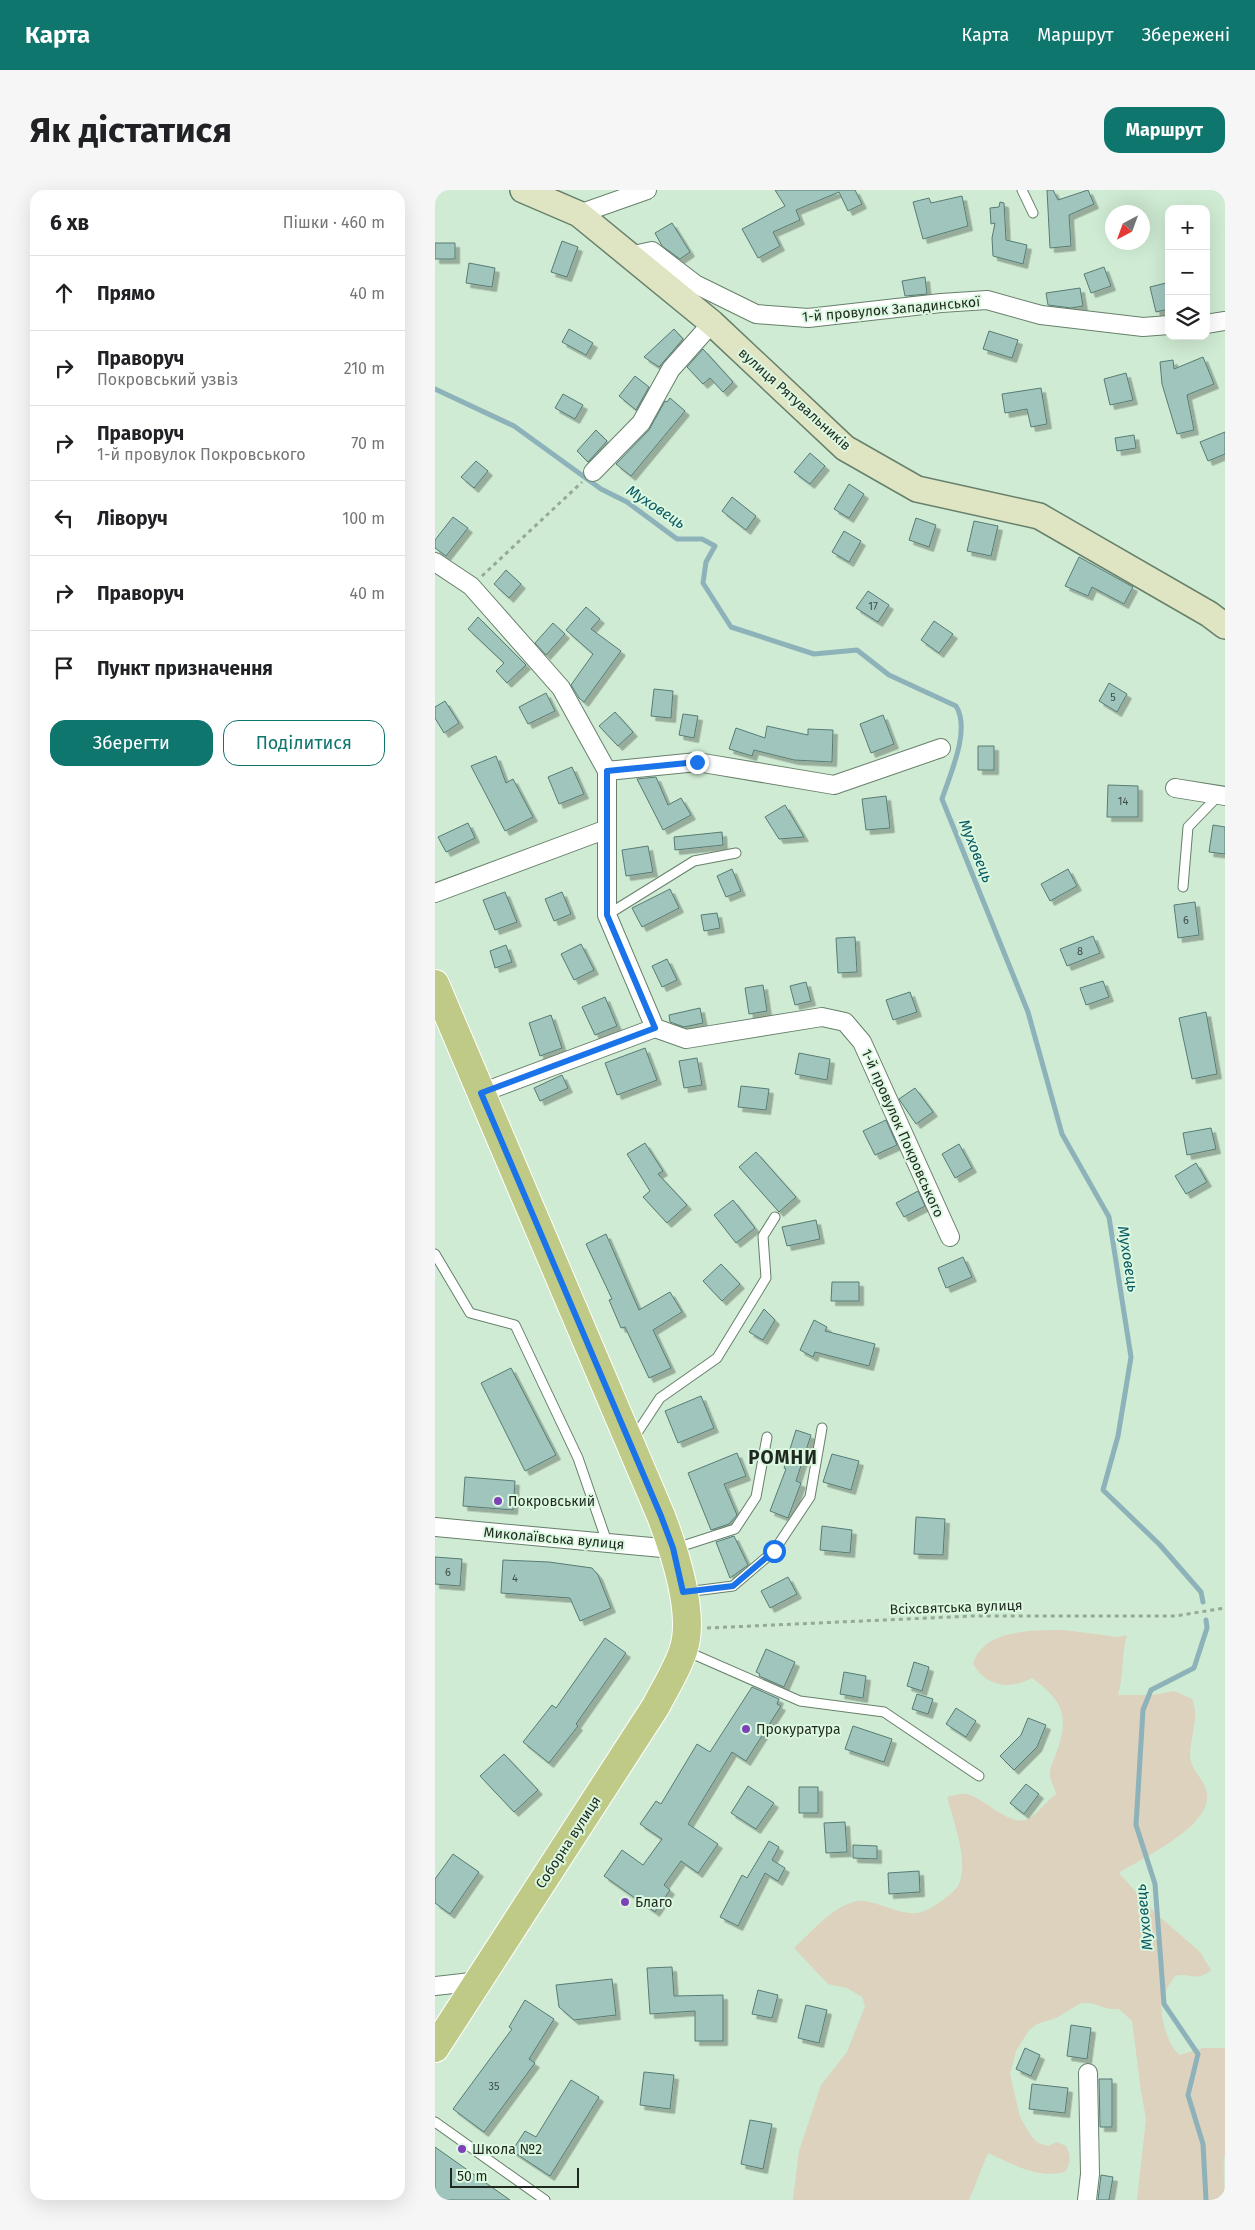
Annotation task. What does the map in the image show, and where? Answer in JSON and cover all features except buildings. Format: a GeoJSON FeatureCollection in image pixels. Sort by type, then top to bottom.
{"type":"FeatureCollection","features":[{"type":"Feature","properties":{"kind":"main road","name":"вулиця Рятувальників"},"geometry":{"type":"LineString","coordinates":[[523,190],[579,214],[712,323],[845,448],[917,489],[1039,516],[1209,614],[1225,626]]}},
{"type":"Feature","properties":{"kind":"main road"},"geometry":{"type":"LineString","coordinates":[[435,984],[631,1444],[673,1548],[683,1592],[685,1640]]}},
{"type":"Feature","properties":{"kind":"main road","name":"Соборна вулиця"},"geometry":{"type":"LineString","coordinates":[[435,2048],[656,1706],[685,1640]]}},
{"type":"Feature","properties":{"kind":"street"},"geometry":{"type":"LineString","coordinates":[[579,214],[647,190]]}},
{"type":"Feature","properties":{"kind":"street","name":"1-й провулок Западинської"},"geometry":{"type":"LineString","coordinates":[[629,256],[652,251],[695,284],[756,314],[808,318],[941,303],[987,300],[1041,315],[1143,327],[1165,326]]}},
{"type":"Feature","properties":{"kind":"street"},"geometry":{"type":"LineString","coordinates":[[1210,323],[1225,321]]}},
{"type":"Feature","properties":{"kind":"street"},"geometry":{"type":"LineString","coordinates":[[593,472],[641,423],[671,369],[712,323]]}},
{"type":"Feature","properties":{"kind":"street"},"geometry":{"type":"LineString","coordinates":[[435,562],[471,586],[561,688],[607,771],[607,915],[655,1028],[481,1093]]}},
{"type":"Feature","properties":{"kind":"street"},"geometry":{"type":"LineString","coordinates":[[607,771],[697,762],[834,786],[941,748]]}},
{"type":"Feature","properties":{"kind":"street"},"geometry":{"type":"LineString","coordinates":[[1175,788],[1221,796]]}},
{"type":"Feature","properties":{"kind":"street"},"geometry":{"type":"LineString","coordinates":[[435,892],[607,830]]}},
{"type":"Feature","properties":{"kind":"street","name":"1-й провулок Покровського"},"geometry":{"type":"LineString","coordinates":[[655,1028],[686,1039],[822,1018],[845,1022],[862,1042],[950,1237]]}},
{"type":"Feature","properties":{"kind":"street","name":"Миколаївська вулиця"},"geometry":{"type":"LineString","coordinates":[[435,1527],[673,1548]]}},
{"type":"Feature","properties":{"kind":"street"},"geometry":{"type":"LineString","coordinates":[[435,1986],[480,1981]]}},
{"type":"Feature","properties":{"kind":"street"},"geometry":{"type":"LineString","coordinates":[[1087,2073],[1090,2174],[1087,2200]]}},
{"type":"Feature","properties":{"kind":"lane"},"geometry":{"type":"LineString","coordinates":[[1022,190],[1033,213]]}},
{"type":"Feature","properties":{"kind":"lane"},"geometry":{"type":"LineString","coordinates":[[1183,887],[1188,827],[1221,796]]}},
{"type":"Feature","properties":{"kind":"lane"},"geometry":{"type":"LineString","coordinates":[[607,915],[694,861],[736,853]]}},
{"type":"Feature","properties":{"kind":"lane"},"geometry":{"type":"LineString","coordinates":[[631,1444],[660,1398],[717,1358],[765,1278],[763,1236],[775,1217]]}},
{"type":"Feature","properties":{"kind":"lane"},"geometry":{"type":"LineString","coordinates":[[435,1254],[470,1313],[515,1325],[578,1458],[607,1542]]}},
{"type":"Feature","properties":{"kind":"lane"},"geometry":{"type":"LineString","coordinates":[[683,1592],[733,1586],[774,1551],[811,1497],[822,1428]]}},
{"type":"Feature","properties":{"kind":"lane"},"geometry":{"type":"LineString","coordinates":[[673,1548],[735,1529],[756,1497],[767,1437]]}},
{"type":"Feature","properties":{"kind":"lane"},"geometry":{"type":"LineString","coordinates":[[685,1640],[800,1701],[884,1712],[979,1776]]}},
{"type":"Feature","properties":{"kind":"lane"},"geometry":{"type":"LineString","coordinates":[[435,2122],[545,2200]]}},
{"type":"Feature","properties":{"kind":"path"},"geometry":{"type":"LineString","coordinates":[[471,586],[578,486]]}},
{"type":"Feature","properties":{"kind":"path","name":"Всіхсвятська вулиця"},"geometry":{"type":"LineString","coordinates":[[685,1640],[973,1616],[1175,1616],[1225,1608]]}},
{"type":"Feature","properties":{"kind":"shaded area"},"geometry":{"type":"Polygon","coordinates":[[[1038,1630],[1064,1630],[1118,1637],[1127,1635],[1118,1695],[1153,1695],[1174,1691],[1192,1699],[1194,1706],[1195,1720],[1190,1755],[1192,1765],[1206,1789],[1205,1806],[1198,1818],[1187,1830],[1119,1873],[1153,1911],[1200,1952],[1211,1970],[1197,1977],[1175,1976],[1164,1994],[1161,2007],[1168,2038],[1180,2055],[1203,2048],[1225,2048],[1225,2200],[1137,2200],[1146,2119],[1132,2021],[1119,2009],[1081,2003],[1056,2018],[1037,2024],[1029,2030],[1016,2051],[1010,2074],[1020,2117],[1031,2136],[1038,2143],[1048,2146],[1057,2142],[1066,2146],[1070,2159],[1065,2172],[1045,2174],[1035,2172],[1016,2166],[988,2153],[969,2200],[793,2200],[799,2151],[821,2085],[847,2052],[865,2006],[862,1997],[847,1988],[828,1984],[794,1948],[823,1920],[849,1904],[864,1901],[902,1912],[917,1913],[932,1908],[954,1891],[961,1877],[962,1866],[959,1842],[947,1797],[959,1794],[973,1796],[1014,1820],[1022,1820],[1033,1816],[1056,1794],[1050,1773],[1063,1730],[1063,1719],[1057,1702],[1043,1686],[1032,1678],[1015,1684],[999,1684],[985,1678],[973,1664],[979,1652],[987,1644],[998,1638],[1038,1630]]]}},
{"type":"Feature","properties":{"kind":"waterway","name":"Муховець"},"geometry":{"type":"LineString","coordinates":[[435,389],[514,426],[601,489],[627,502],[677,539],[702,539],[715,546],[706,562],[703,583],[731,627],[814,654],[857,650],[889,675],[956,706],[960,716],[960,739],[958,752],[942,799],[1028,1012],[1062,1134],[1109,1217],[1131,1357],[1118,1436],[1103,1490],[1160,1545],[1201,1592],[1203,1602]]}},
{"type":"Feature","properties":{"kind":"waterway","name":"Муховець"},"geometry":{"type":"LineString","coordinates":[[1206,1620],[1207,1628],[1194,1668],[1151,1690],[1143,1710],[1136,1825],[1155,1884],[1164,2004],[1198,2054],[1188,2095],[1203,2144],[1206,2200]]}},
{"type":"Feature","properties":{"kind":"place","name":"Покровський"},"geometry":{"type":"Point","coordinates":[498,1501]}},
{"type":"Feature","properties":{"kind":"place","name":"Прокуратура"},"geometry":{"type":"Point","coordinates":[746,1729]}},
{"type":"Feature","properties":{"kind":"place","name":"Благо"},"geometry":{"type":"Point","coordinates":[625,1902]}},
{"type":"Feature","properties":{"kind":"place","name":"Школа №2"},"geometry":{"type":"Point","coordinates":[462,2149]}},
{"type":"Feature","properties":{"kind":"district","name":"РОМНИ"},"geometry":{"type":"Point","coordinates":[783,1457]}},
{"type":"Feature","properties":{"kind":"route"},"geometry":{"type":"LineString","coordinates":[[697,762],[607,771],[607,915],[655,1028],[481,1093],[661,1516],[673,1548],[683,1592],[733,1586],[774,1551]]}}]}
